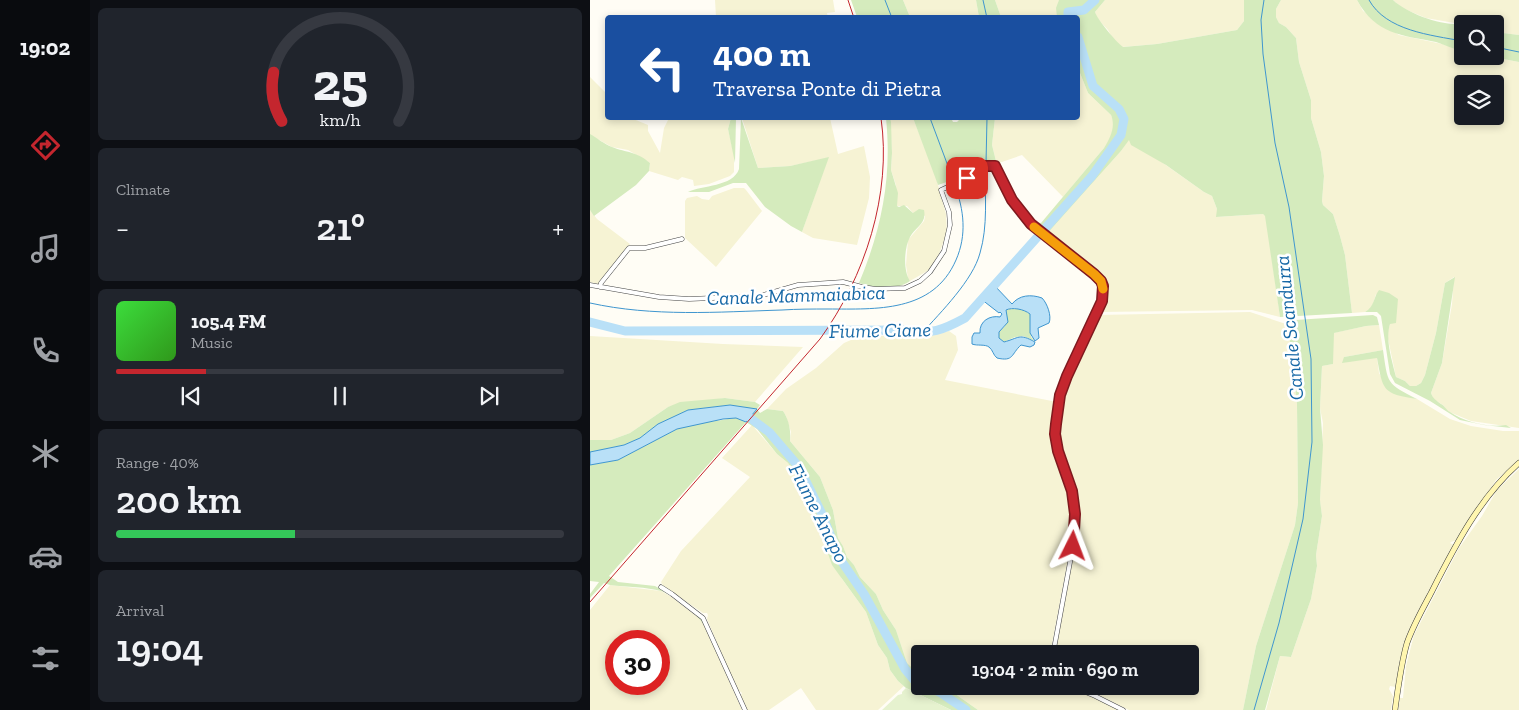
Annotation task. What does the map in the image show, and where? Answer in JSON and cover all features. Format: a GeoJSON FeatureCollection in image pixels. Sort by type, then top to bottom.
{"type":"FeatureCollection","features":[{"type":"Feature","properties":{"kind":"street"},"geometry":{"type":"LineString","coordinates":[[590,285],[659,297],[689,299],[760,296],[798,285],[843,282],[876,289],[905,288],[920,281],[930,272],[944,251],[950,225],[949,212],[942,190],[967,178],[975,168],[981,165],[995,166],[1012,200],[1037,229],[1101,281],[1104,293],[1060,395],[1056,442],[1072,491],[1075,530],[1055,645]]}},
{"type":"Feature","properties":{"kind":"street"},"geometry":{"type":"LineString","coordinates":[[600,287],[601,283],[629,248],[646,248],[682,239]]}},
{"type":"Feature","properties":{"kind":"street"},"geometry":{"type":"LineString","coordinates":[[1395,710],[1404,656],[1414,627],[1456,547],[1488,496],[1502,478],[1519,463]]}},
{"type":"Feature","properties":{"kind":"street"},"geometry":{"type":"LineString","coordinates":[[661,587],[703,618],[745,710]]}},
{"type":"Feature","properties":{"kind":"street"},"geometry":{"type":"LineString","coordinates":[[1093,695],[1124,710]]}},
{"type":"Feature","properties":{"kind":"shaded area"},"geometry":{"type":"Polygon","coordinates":[[[715,0],[833,0],[835,12],[827,13],[827,15],[716,15],[715,0]]]}},
{"type":"Feature","properties":{"kind":"shaded area"},"geometry":{"type":"Polygon","coordinates":[[[903,0],[976,0],[979,15],[909,15],[903,0]]]}},
{"type":"Feature","properties":{"kind":"shaded area"},"geometry":{"type":"Polygon","coordinates":[[[995,0],[1059,0],[1057,15],[1000,15],[995,0]]]}},
{"type":"Feature","properties":{"kind":"shaded area"},"geometry":{"type":"Polygon","coordinates":[[[1105,0],[1244,0],[1244,21],[1237,30],[1157,44],[1122,47],[1113,39],[1108,30],[1096,17],[1095,12],[1105,0]]]}},
{"type":"Feature","properties":{"kind":"shaded area"},"geometry":{"type":"Polygon","coordinates":[[[1281,0],[1357,0],[1363,11],[1399,35],[1454,48],[1454,65],[1504,65],[1504,59],[1519,62],[1519,428],[1471,421],[1447,411],[1443,405],[1433,399],[1431,393],[1442,363],[1452,304],[1454,277],[1445,283],[1436,333],[1425,375],[1421,383],[1416,386],[1410,386],[1405,381],[1396,377],[1387,334],[1390,324],[1376,294],[1370,309],[1365,312],[1352,313],[1345,255],[1340,236],[1333,214],[1323,205],[1322,201],[1324,176],[1321,152],[1311,118],[1311,100],[1299,62],[1296,38],[1286,27],[1279,23],[1276,17],[1276,9],[1281,0]]]}},
{"type":"Feature","properties":{"kind":"shaded area"},"geometry":{"type":"Polygon","coordinates":[[[1393,0],[1519,0],[1519,35],[1504,33],[1504,15],[1454,15],[1454,23],[1426,18],[1402,8],[1393,0]]]}},
{"type":"Feature","properties":{"kind":"shaded area"},"geometry":{"type":"Polygon","coordinates":[[[1080,73],[1088,93],[1111,115],[1113,120],[1113,130],[1109,141],[1063,197],[1022,155],[999,163],[996,161],[992,145],[995,120],[1080,120],[1080,73]]]}},
{"type":"Feature","properties":{"kind":"shaded area"},"geometry":{"type":"Polygon","coordinates":[[[590,77],[605,92],[605,120],[636,120],[648,125],[648,131],[660,153],[664,128],[668,120],[730,120],[728,129],[734,155],[734,172],[730,176],[709,184],[694,186],[693,180],[682,177],[678,180],[649,171],[650,163],[628,150],[612,147],[590,135],[590,77]]]}},
{"type":"Feature","properties":{"kind":"shaded area"},"geometry":{"type":"Polygon","coordinates":[[[743,120],[830,120],[838,154],[864,146],[870,177],[869,198],[857,245],[813,238],[802,232],[828,158],[790,166],[758,168],[743,120]]]}},
{"type":"Feature","properties":{"kind":"shaded area"},"geometry":{"type":"Polygon","coordinates":[[[890,120],[914,120],[935,174],[946,214],[947,232],[939,254],[929,270],[910,281],[906,265],[908,240],[924,221],[925,216],[913,213],[907,206],[897,206],[896,185],[891,170],[890,120]]]}},
{"type":"Feature","properties":{"kind":"shaded area"},"geometry":{"type":"Polygon","coordinates":[[[1129,139],[1212,196],[1217,209],[1217,217],[1263,214],[1266,216],[1280,317],[1252,310],[1100,312],[1106,294],[1105,278],[1101,279],[1046,235],[1121,151],[1129,139]]]}},
{"type":"Feature","properties":{"kind":"shaded area"},"geometry":{"type":"Polygon","coordinates":[[[734,188],[744,188],[762,211],[716,267],[685,238],[685,201],[687,198],[697,196],[709,200],[712,196],[734,188]]]}},
{"type":"Feature","properties":{"kind":"shaded area"},"geometry":{"type":"Polygon","coordinates":[[[590,210],[597,219],[630,244],[598,284],[590,282],[590,210]]]}},
{"type":"Feature","properties":{"kind":"shaded area"},"geometry":{"type":"Polygon","coordinates":[[[1250,312],[1289,325],[1292,377],[1297,404],[1298,503],[1295,525],[1256,646],[1243,710],[1129,710],[1098,695],[1199,695],[1199,645],[1057,645],[1073,558],[1078,556],[1074,553],[1077,517],[1074,492],[1057,440],[1061,405],[1066,386],[1098,315],[1250,312]]]}},
{"type":"Feature","properties":{"kind":"shaded area"},"geometry":{"type":"Polygon","coordinates":[[[1379,325],[1383,350],[1344,357],[1377,358],[1379,373],[1390,392],[1417,399],[1450,419],[1471,426],[1503,431],[1519,431],[1519,460],[1496,480],[1457,540],[1450,543],[1454,545],[1406,638],[1396,687],[1390,686],[1389,689],[1393,696],[1391,710],[1266,710],[1280,656],[1291,657],[1311,599],[1317,566],[1316,555],[1322,516],[1320,501],[1323,423],[1320,408],[1322,366],[1333,364],[1333,333],[1379,325]]]}},
{"type":"Feature","properties":{"kind":"shaded area"},"geometry":{"type":"Polygon","coordinates":[[[949,331],[956,336],[958,350],[945,380],[1057,402],[1052,445],[1070,491],[1072,511],[1069,516],[1072,518],[1072,527],[1070,549],[1052,645],[911,645],[911,667],[907,663],[896,630],[883,610],[876,594],[860,577],[854,565],[847,557],[838,538],[833,510],[820,477],[790,441],[791,432],[786,416],[783,411],[767,409],[786,389],[816,368],[844,343],[869,336],[927,335],[949,331]]]}},
{"type":"Feature","properties":{"kind":"shaded area"},"geometry":{"type":"Polygon","coordinates":[[[590,336],[803,347],[755,402],[725,398],[668,407],[630,433],[611,440],[590,440],[590,336]]]}},
{"type":"Feature","properties":{"kind":"shaded area"},"geometry":{"type":"Polygon","coordinates":[[[752,425],[777,454],[788,463],[795,474],[809,499],[823,543],[842,579],[866,612],[878,645],[887,658],[890,670],[904,686],[878,710],[816,710],[801,688],[769,710],[746,710],[740,698],[742,693],[736,688],[707,619],[707,613],[703,613],[663,586],[661,582],[681,551],[750,477],[722,458],[752,425]]]}},
{"type":"Feature","properties":{"kind":"shaded area"},"geometry":{"type":"Polygon","coordinates":[[[1519,469],[1519,710],[1398,710],[1400,698],[1403,698],[1406,666],[1414,635],[1459,548],[1482,516],[1497,490],[1519,469]]]}},
{"type":"Feature","properties":{"kind":"shaded area"},"geometry":{"type":"Polygon","coordinates":[[[610,585],[661,591],[702,620],[742,710],[590,710],[590,610],[610,585]]]}},
{"type":"Feature","properties":{"kind":"shaded area"},"geometry":{"type":"Polygon","coordinates":[[[957,695],[1089,695],[1119,710],[978,710],[957,695]]]}},
{"type":"Feature","properties":{"kind":"green space"},"geometry":{"type":"Polygon","coordinates":[[[851,0],[903,0],[909,15],[856,15],[851,0]]]}},
{"type":"Feature","properties":{"kind":"green space"},"geometry":{"type":"Polygon","coordinates":[[[976,0],[995,0],[1000,15],[979,15],[976,0]]]}},
{"type":"Feature","properties":{"kind":"green space"},"geometry":{"type":"Polygon","coordinates":[[[1059,0],[1105,0],[1095,12],[1107,30],[1123,47],[1157,44],[1237,30],[1244,21],[1244,0],[1281,0],[1276,9],[1276,17],[1279,23],[1286,27],[1296,38],[1299,62],[1311,100],[1311,118],[1321,152],[1324,176],[1322,201],[1323,205],[1333,214],[1340,236],[1345,255],[1352,313],[1280,317],[1265,216],[1263,214],[1216,217],[1217,209],[1212,196],[1166,165],[1131,145],[1129,140],[1046,235],[1035,225],[1034,222],[1041,223],[1104,148],[1113,128],[1111,115],[1088,93],[1080,73],[1080,15],[1057,15],[1056,8],[1059,0]]]}},
{"type":"Feature","properties":{"kind":"green space"},"geometry":{"type":"Polygon","coordinates":[[[1357,0],[1393,0],[1407,10],[1426,18],[1454,24],[1454,48],[1436,42],[1391,32],[1381,27],[1364,12],[1357,0]]]}},
{"type":"Feature","properties":{"kind":"green space"},"geometry":{"type":"Polygon","coordinates":[[[1504,33],[1519,35],[1519,62],[1504,59],[1504,33]]]}},
{"type":"Feature","properties":{"kind":"green space"},"geometry":{"type":"Polygon","coordinates":[[[730,120],[736,120],[735,163],[728,129],[730,120]]]}},
{"type":"Feature","properties":{"kind":"green space"},"geometry":{"type":"Polygon","coordinates":[[[741,120],[758,168],[790,166],[829,157],[802,232],[765,207],[746,183],[733,183],[709,192],[688,192],[724,182],[736,175],[739,169],[741,120]]]}},
{"type":"Feature","properties":{"kind":"green space"},"geometry":{"type":"Polygon","coordinates":[[[886,120],[890,120],[891,170],[898,193],[897,206],[904,205],[913,213],[919,209],[924,210],[924,219],[910,237],[906,247],[905,266],[910,281],[898,286],[885,288],[859,283],[879,222],[886,182],[888,140],[886,120]]]}},
{"type":"Feature","properties":{"kind":"green space"},"geometry":{"type":"Polygon","coordinates":[[[914,120],[952,120],[957,122],[959,120],[995,120],[992,145],[996,161],[992,163],[975,163],[964,176],[938,185],[914,120]]]}},
{"type":"Feature","properties":{"kind":"green space"},"geometry":{"type":"Polygon","coordinates":[[[590,134],[609,146],[636,154],[650,163],[649,171],[636,185],[594,216],[590,210],[590,134]]]}},
{"type":"Feature","properties":{"kind":"green space"},"geometry":{"type":"Polygon","coordinates":[[[1455,277],[1442,363],[1431,393],[1435,399],[1456,416],[1484,425],[1460,420],[1430,401],[1395,383],[1390,374],[1381,316],[1377,312],[1365,312],[1371,307],[1379,290],[1389,293],[1398,299],[1396,323],[1390,324],[1388,337],[1396,377],[1405,381],[1410,386],[1416,386],[1421,383],[1425,375],[1436,333],[1445,283],[1455,277]]]}},
{"type":"Feature","properties":{"kind":"green space"},"geometry":{"type":"Polygon","coordinates":[[[1023,309],[1030,314],[1031,337],[1035,341],[1023,336],[1004,342],[999,338],[999,332],[1005,326],[1006,310],[1023,309]]]}},
{"type":"Feature","properties":{"kind":"green space"},"geometry":{"type":"Polygon","coordinates":[[[1373,315],[1377,317],[1379,325],[1334,333],[1333,364],[1322,366],[1320,408],[1323,445],[1320,500],[1322,516],[1316,555],[1317,566],[1311,599],[1291,657],[1280,656],[1265,710],[1243,710],[1256,646],[1295,525],[1298,503],[1297,404],[1292,378],[1289,325],[1295,320],[1373,315]]]}},
{"type":"Feature","properties":{"kind":"green space"},"geometry":{"type":"Polygon","coordinates":[[[1383,350],[1390,381],[1399,389],[1417,399],[1397,395],[1386,389],[1377,358],[1342,363],[1344,357],[1383,350]]]}},
{"type":"Feature","properties":{"kind":"green space"},"geometry":{"type":"Polygon","coordinates":[[[725,398],[755,402],[760,405],[757,409],[760,413],[767,409],[783,411],[789,425],[790,441],[820,477],[833,510],[838,538],[847,557],[854,565],[860,577],[876,594],[883,610],[896,630],[907,663],[911,667],[911,690],[898,681],[890,670],[887,658],[878,645],[866,612],[832,565],[809,499],[795,474],[788,463],[777,454],[757,429],[746,422],[609,576],[618,582],[655,586],[680,601],[661,591],[604,583],[590,598],[590,594],[599,582],[590,581],[590,465],[618,460],[677,429],[738,417],[757,410],[730,405],[688,410],[658,424],[640,438],[624,445],[590,452],[590,440],[611,440],[630,433],[668,407],[680,402],[725,398]]]}},
{"type":"Feature","properties":{"kind":"green space"},"geometry":{"type":"Polygon","coordinates":[[[1484,425],[1499,426],[1506,425],[1511,428],[1484,425]]]}},
{"type":"Feature","properties":{"kind":"green space"},"geometry":{"type":"Polygon","coordinates":[[[681,602],[702,618],[706,628],[698,617],[681,602]]]}},
{"type":"Feature","properties":{"kind":"green space"},"geometry":{"type":"Polygon","coordinates":[[[906,688],[911,690],[911,695],[920,695],[951,710],[882,710],[906,688]]]}},
{"type":"Feature","properties":{"kind":"green space"},"geometry":{"type":"Polygon","coordinates":[[[920,695],[957,695],[978,710],[951,710],[920,695]]]}},
{"type":"Feature","properties":{"kind":"water"},"geometry":{"type":"Polygon","coordinates":[[[994,285],[1012,304],[1026,296],[1042,298],[1049,313],[1049,323],[1038,328],[1039,338],[1035,341],[1030,333],[1030,314],[1018,309],[1006,310],[1008,322],[999,332],[999,338],[1004,342],[1022,337],[1035,342],[1030,347],[1021,345],[1007,359],[997,358],[987,346],[972,344],[974,333],[980,333],[983,322],[989,318],[1000,317],[1002,314],[981,299],[994,285]]]}},
{"type":"Feature","properties":{"kind":"water"},"geometry":{"type":"Polygon","coordinates":[[[730,405],[757,409],[746,422],[736,418],[723,419],[677,429],[618,460],[590,465],[590,452],[624,445],[640,438],[658,424],[688,410],[730,405]]]}},
{"type":"Feature","properties":{"kind":"waterway","name":"Canale Mammaiabica"},"geometry":{"type":"LineString","coordinates":[[885,0],[891,15]]}},
{"type":"Feature","properties":{"kind":"waterway"},"geometry":{"type":"LineString","coordinates":[[983,0],[986,15]]}},
{"type":"Feature","properties":{"kind":"waterway","name":"Fiume Ciane"},"geometry":{"type":"LineString","coordinates":[[1068,15],[1068,12],[1084,10],[1095,0]]}},
{"type":"Feature","properties":{"kind":"waterway","name":"Canale Scandurra"},"geometry":{"type":"LineString","coordinates":[[1254,710],[1279,623],[1303,519],[1312,442],[1311,359],[1289,207],[1275,143],[1263,54],[1261,20],[1264,0]]}},
{"type":"Feature","properties":{"kind":"waterway","name":"Canale Scandurra"},"geometry":{"type":"LineString","coordinates":[[1369,0],[1386,19],[1398,25],[1423,34],[1454,40]]}},
{"type":"Feature","properties":{"kind":"waterway","name":"Fiume Ciane"},"geometry":{"type":"LineString","coordinates":[[590,322],[625,331],[906,330],[930,332],[950,326],[965,318],[1092,176],[1121,135],[1124,119],[1119,109],[1093,86],[1080,44]]}},
{"type":"Feature","properties":{"kind":"waterway","name":"Canale Scandurra"},"geometry":{"type":"LineString","coordinates":[[1504,49],[1519,52]]}},
{"type":"Feature","properties":{"kind":"waterway","name":"Canale Mammaiabica"},"geometry":{"type":"LineString","coordinates":[[931,120],[954,182]]}},
{"type":"Feature","properties":{"kind":"waterway"},"geometry":{"type":"LineString","coordinates":[[986,164],[987,120]]}},
{"type":"Feature","properties":{"kind":"waterway"},"geometry":{"type":"LineString","coordinates":[[922,333],[964,285],[980,253],[983,243],[986,211],[985,168]]}},
{"type":"Feature","properties":{"kind":"waterway","name":"Canale Mammaiabica"},"geometry":{"type":"LineString","coordinates":[[590,303],[662,312],[734,312],[799,309],[865,309],[901,304],[918,299],[933,290],[946,277],[959,251],[962,241],[963,223],[955,186]]}},
{"type":"Feature","properties":{"kind":"waterway","name":"Fiume Anapo"},"geometry":{"type":"LineString","coordinates":[[741,414],[746,415],[769,432],[799,467],[821,512],[840,559],[864,594],[905,669],[911,676]]}},
{"type":"Feature","properties":{"kind":"waterway","name":"Fiume Anapo"},"geometry":{"type":"LineString","coordinates":[[944,695],[966,710]]}},
{"type":"Feature","properties":{"kind":"railway"},"geometry":{"type":"LineString","coordinates":[[848,0],[853,15]]}},
{"type":"Feature","properties":{"kind":"railway"},"geometry":{"type":"LineString","coordinates":[[590,602],[820,339],[836,315],[850,289],[872,234],[882,176],[881,120]]}},
{"type":"Feature","properties":{"kind":"slow traffic"},"geometry":{"type":"LineString","coordinates":[[1034,227],[1094,274],[1101,281],[1103,289]]}},
{"type":"Feature","properties":{"kind":"route"},"geometry":{"type":"LineString","coordinates":[[967,178],[978,166],[995,166],[1004,180],[1012,200],[1031,224],[1094,274],[1103,286],[1102,301],[1080,346],[1060,395],[1056,424],[1055,434],[1058,451],[1072,491],[1075,514],[1073,546]]}}]}
